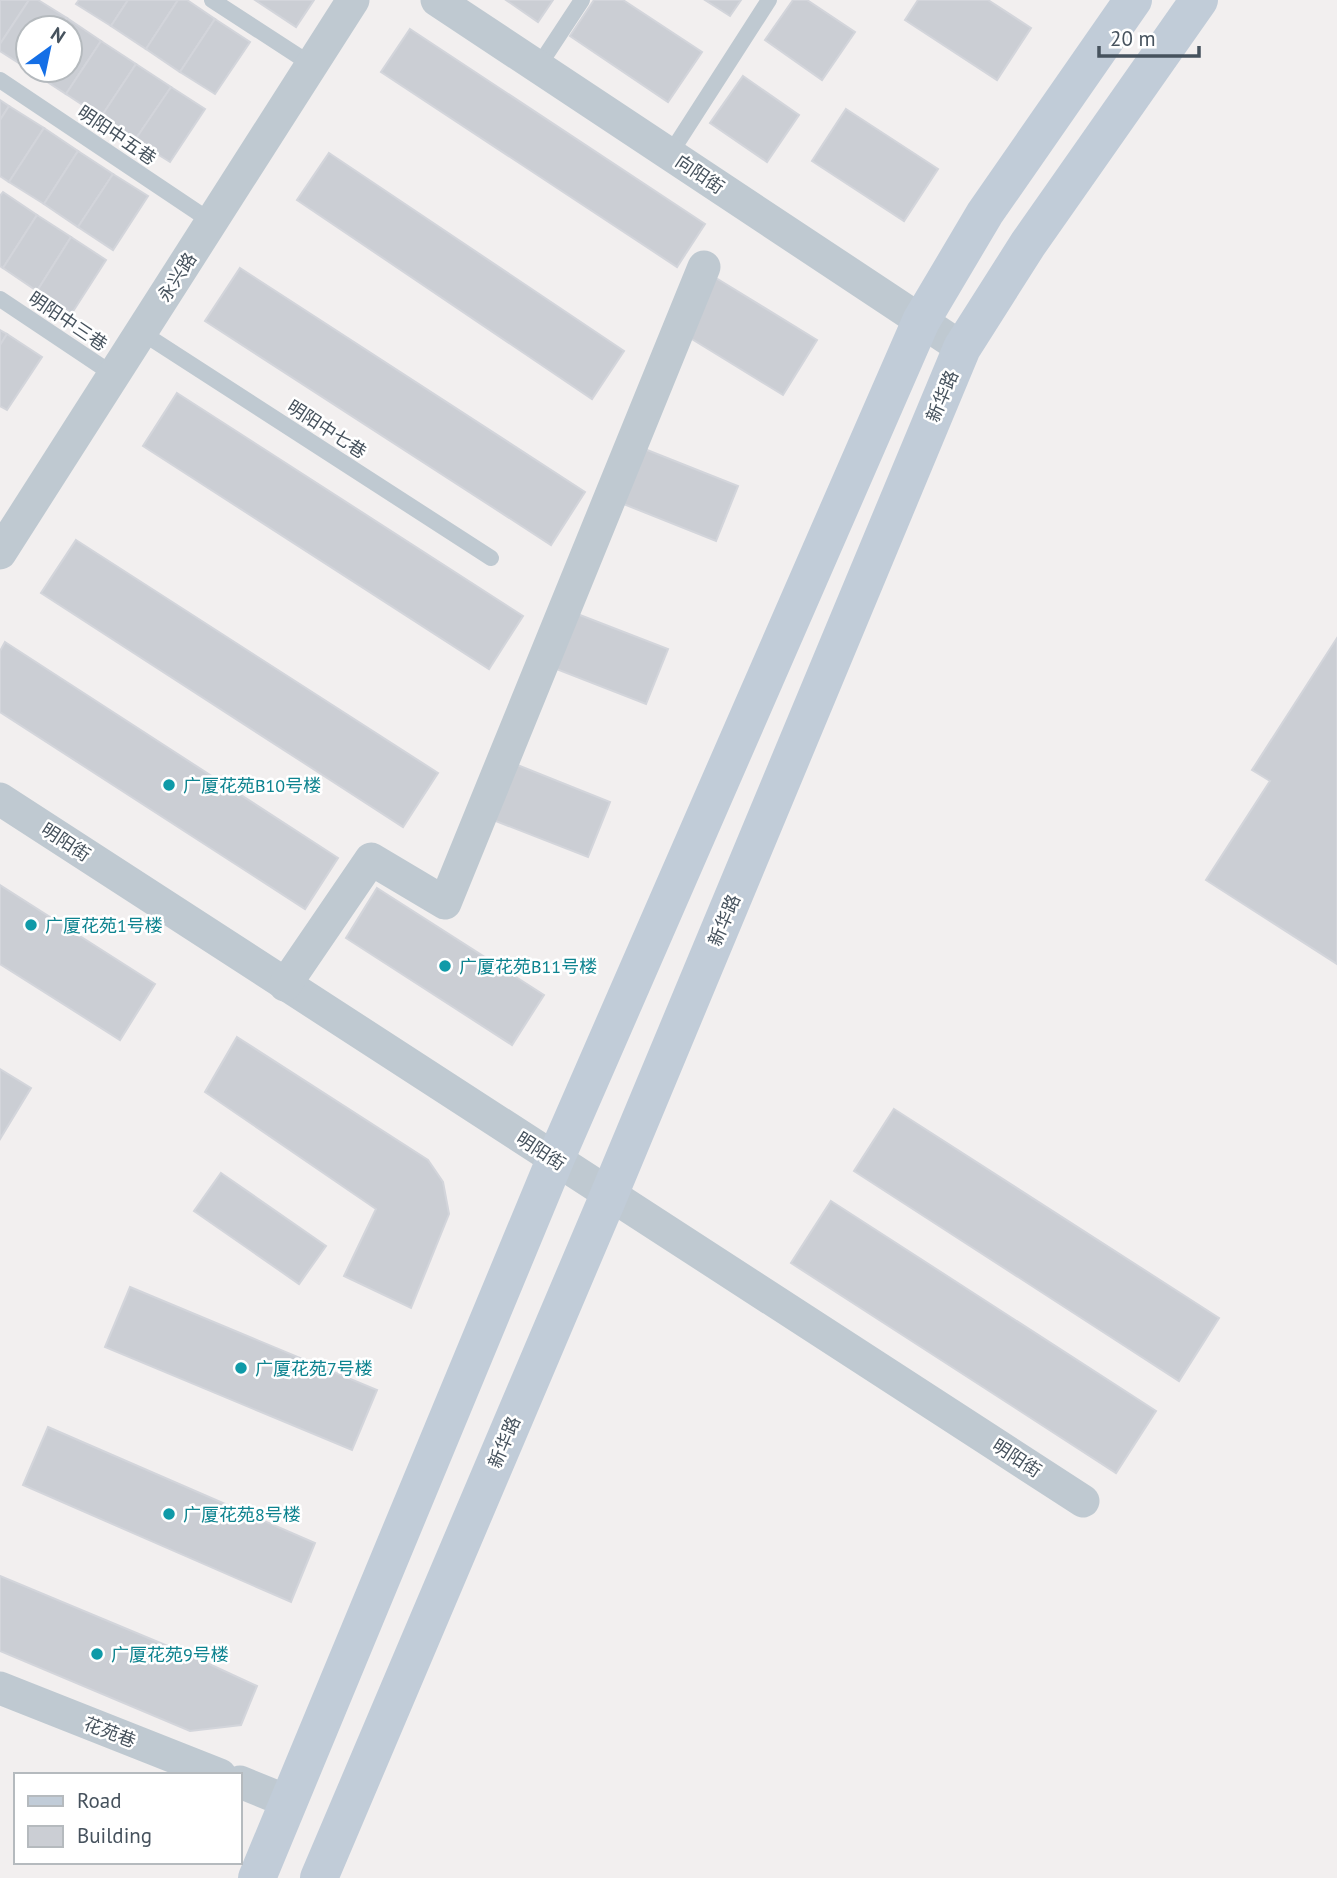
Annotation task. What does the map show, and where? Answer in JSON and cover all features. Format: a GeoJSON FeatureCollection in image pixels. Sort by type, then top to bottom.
{"type":"FeatureCollection","features":[{"type":"Feature","properties":{"kind":"street","name":"永兴路"},"geometry":{"type":"LineString","coordinates":[[2,544],[353,0]]}},
{"type":"Feature","properties":{"kind":"street","name":"向阳街"},"geometry":{"type":"LineString","coordinates":[[437,0],[962,348]]}},
{"type":"Feature","properties":{"kind":"street"},"geometry":{"type":"LineString","coordinates":[[257,1878],[555,1160],[921,321],[985,213],[1133,0]]}},
{"type":"Feature","properties":{"kind":"street"},"geometry":{"type":"LineString","coordinates":[[1028,244],[1150,34],[1175,0]]}},
{"type":"Feature","properties":{"kind":"street","name":"新华路"},"geometry":{"type":"LineString","coordinates":[[319,1878],[609,1195],[962,348],[1028,244],[1199,0]]}},
{"type":"Feature","properties":{"kind":"street"},"geometry":{"type":"LineString","coordinates":[[285,985],[371,859],[445,903],[704,267]]}},
{"type":"Feature","properties":{"kind":"street","name":"明阳街"},"geometry":{"type":"LineString","coordinates":[[0,799],[1083,1501]]}},
{"type":"Feature","properties":{"kind":"street","name":"花苑巷"},"geometry":{"type":"LineString","coordinates":[[0,1688],[215,1773]]}},
{"type":"Feature","properties":{"kind":"street"},"geometry":{"type":"LineString","coordinates":[[242,1783],[289,1802]]}},
{"type":"Feature","properties":{"kind":"lane"},"geometry":{"type":"LineString","coordinates":[[212,0],[312,65]]}},
{"type":"Feature","properties":{"kind":"lane"},"geometry":{"type":"LineString","coordinates":[[538,66],[582,0]]}},
{"type":"Feature","properties":{"kind":"lane"},"geometry":{"type":"LineString","coordinates":[[670,154],[769,0]]}},
{"type":"Feature","properties":{"kind":"lane","name":"明阳中五巷"},"geometry":{"type":"LineString","coordinates":[[0,80],[212,222]]}},
{"type":"Feature","properties":{"kind":"lane","name":"明阳中三巷"},"geometry":{"type":"LineString","coordinates":[[0,299],[114,374]]}},
{"type":"Feature","properties":{"kind":"lane","name":"明阳中七巷"},"geometry":{"type":"LineString","coordinates":[[141,332],[491,558]]}},
{"type":"Feature","properties":{"kind":"building"},"geometry":{"type":"Polygon","coordinates":[[[0,0],[29,0],[20,14],[14,14],[14,23],[0,44],[0,0]]]}},
{"type":"Feature","properties":{"kind":"building"},"geometry":{"type":"Polygon","coordinates":[[[29,0],[38,0],[61,14],[20,14],[29,0]]]}},
{"type":"Feature","properties":{"kind":"building"},"geometry":{"type":"Polygon","coordinates":[[[79,0],[128,0],[111,26],[76,4],[79,0]]]}},
{"type":"Feature","properties":{"kind":"building"},"geometry":{"type":"Polygon","coordinates":[[[128,0],[178,0],[146,49],[111,26],[128,0]]]}},
{"type":"Feature","properties":{"kind":"building"},"geometry":{"type":"Polygon","coordinates":[[[178,0],[187,0],[215,19],[180,72],[146,49],[178,0]]]}},
{"type":"Feature","properties":{"kind":"building"},"geometry":{"type":"Polygon","coordinates":[[[255,0],[314,0],[296,27],[255,0]]]}},
{"type":"Feature","properties":{"kind":"building"},"geometry":{"type":"Polygon","coordinates":[[[506,0],[553,0],[538,22],[506,0]]]}},
{"type":"Feature","properties":{"kind":"building"},"geometry":{"type":"Polygon","coordinates":[[[594,0],[623,0],[702,52],[668,102],[570,36],[594,0]]]}},
{"type":"Feature","properties":{"kind":"building"},"geometry":{"type":"Polygon","coordinates":[[[705,0],[741,0],[730,16],[705,0]]]}},
{"type":"Feature","properties":{"kind":"building"},"geometry":{"type":"Polygon","coordinates":[[[793,0],[807,0],[855,32],[822,80],[765,40],[793,0]]]}},
{"type":"Feature","properties":{"kind":"building"},"geometry":{"type":"Polygon","coordinates":[[[918,0],[988,0],[1031,28],[997,80],[905,20],[918,0]]]}},
{"type":"Feature","properties":{"kind":"building"},"geometry":{"type":"Polygon","coordinates":[[[215,19],[250,42],[215,94],[180,72],[215,19]]]}},
{"type":"Feature","properties":{"kind":"building"},"geometry":{"type":"Polygon","coordinates":[[[14,23],[14,60],[0,51],[0,44],[14,23]]]}},
{"type":"Feature","properties":{"kind":"building"},"geometry":{"type":"Polygon","coordinates":[[[410,29],[705,224],[677,267],[381,72],[410,29]]]}},
{"type":"Feature","properties":{"kind":"building"},"geometry":{"type":"Polygon","coordinates":[[[84,30],[101,41],[84,67],[84,30]]]}},
{"type":"Feature","properties":{"kind":"building"},"geometry":{"type":"Polygon","coordinates":[[[101,41],[136,64],[101,117],[66,94],[73,84],[84,84],[84,67],[101,41]]]}},
{"type":"Feature","properties":{"kind":"building"},"geometry":{"type":"Polygon","coordinates":[[[136,64],[171,87],[135,140],[101,117],[136,64]]]}},
{"type":"Feature","properties":{"kind":"building"},"geometry":{"type":"Polygon","coordinates":[[[743,76],[799,115],[767,162],[710,123],[743,76]]]}},
{"type":"Feature","properties":{"kind":"building"},"geometry":{"type":"Polygon","coordinates":[[[51,84],[73,84],[66,94],[51,84]]]}},
{"type":"Feature","properties":{"kind":"building"},"geometry":{"type":"Polygon","coordinates":[[[171,87],[205,109],[170,162],[135,140],[171,87]]]}},
{"type":"Feature","properties":{"kind":"building"},"geometry":{"type":"Polygon","coordinates":[[[0,100],[9,106],[0,120],[0,100]]]}},
{"type":"Feature","properties":{"kind":"building"},"geometry":{"type":"Polygon","coordinates":[[[9,106],[44,128],[9,182],[0,176],[0,120],[9,106]]]}},
{"type":"Feature","properties":{"kind":"building"},"geometry":{"type":"Polygon","coordinates":[[[846,109],[938,169],[904,221],[812,161],[846,109]]]}},
{"type":"Feature","properties":{"kind":"building"},"geometry":{"type":"Polygon","coordinates":[[[44,128],[78,151],[44,204],[9,182],[44,128]]]}},
{"type":"Feature","properties":{"kind":"building"},"geometry":{"type":"Polygon","coordinates":[[[78,151],[113,174],[78,227],[44,204],[78,151]]]}},
{"type":"Feature","properties":{"kind":"building"},"geometry":{"type":"Polygon","coordinates":[[[329,153],[624,351],[592,399],[297,200],[329,153]]]}},
{"type":"Feature","properties":{"kind":"building"},"geometry":{"type":"Polygon","coordinates":[[[113,174],[148,196],[113,250],[78,227],[113,174]]]}},
{"type":"Feature","properties":{"kind":"building"},"geometry":{"type":"Polygon","coordinates":[[[3,192],[37,215],[3,268],[0,266],[0,196],[3,192]]]}},
{"type":"Feature","properties":{"kind":"building"},"geometry":{"type":"Polygon","coordinates":[[[37,215],[71,237],[37,291],[3,268],[37,215]]]}},
{"type":"Feature","properties":{"kind":"building"},"geometry":{"type":"Polygon","coordinates":[[[71,237],[106,260],[72,313],[37,291],[71,237]]]}},
{"type":"Feature","properties":{"kind":"building"},"geometry":{"type":"Polygon","coordinates":[[[240,268],[585,492],[551,545],[205,321],[240,268]]]}},
{"type":"Feature","properties":{"kind":"building"},"geometry":{"type":"Polygon","coordinates":[[[716,278],[817,340],[783,395],[682,333],[716,278]]]}},
{"type":"Feature","properties":{"kind":"building"},"geometry":{"type":"Polygon","coordinates":[[[0,330],[7,334],[0,345],[0,330]]]}},
{"type":"Feature","properties":{"kind":"building"},"geometry":{"type":"Polygon","coordinates":[[[7,334],[42,357],[7,410],[0,406],[0,345],[7,334]]]}},
{"type":"Feature","properties":{"kind":"building"},"geometry":{"type":"Polygon","coordinates":[[[177,393],[523,616],[489,669],[143,446],[177,393]]]}},
{"type":"Feature","properties":{"kind":"building"},"geometry":{"type":"Polygon","coordinates":[[[637,446],[738,486],[716,541],[616,501],[637,446]]]}},
{"type":"Feature","properties":{"kind":"building"},"geometry":{"type":"Polygon","coordinates":[[[76,540],[438,773],[403,827],[41,593],[76,540]]]}},
{"type":"Feature","properties":{"kind":"building"},"geometry":{"type":"Polygon","coordinates":[[[567,610],[668,649],[646,704],[546,665],[567,610]]]}},
{"type":"Feature","properties":{"kind":"building"},"geometry":{"type":"Polygon","coordinates":[[[1337,638],[1337,964],[1206,880],[1270,781],[1252,770],[1337,638]]]}},
{"type":"Feature","properties":{"kind":"building","name":"广厦花苑B10号楼"},"geometry":{"type":"Polygon","coordinates":[[[5,642],[338,858],[305,909],[0,712],[0,651],[5,642]]]}},
{"type":"Feature","properties":{"kind":"building"},"geometry":{"type":"Polygon","coordinates":[[[510,762],[610,802],[588,857],[488,818],[510,762]]]}},
{"type":"Feature","properties":{"kind":"building","name":"广厦花苑1号楼"},"geometry":{"type":"Polygon","coordinates":[[[0,885],[155,984],[120,1040],[0,964],[0,885]]]}},
{"type":"Feature","properties":{"kind":"building","name":"广厦花苑B11号楼"},"geometry":{"type":"Polygon","coordinates":[[[377,888],[544,995],[512,1045],[346,938],[377,888]]]}},
{"type":"Feature","properties":{"kind":"building"},"geometry":{"type":"Polygon","coordinates":[[[237,1037],[428,1160],[443,1182],[449,1214],[411,1308],[344,1276],[376,1209],[205,1092],[237,1037]]]}},
{"type":"Feature","properties":{"kind":"building"},"geometry":{"type":"Polygon","coordinates":[[[0,1069],[31,1088],[0,1139],[0,1069]]]}},
{"type":"Feature","properties":{"kind":"building"},"geometry":{"type":"Polygon","coordinates":[[[894,1109],[1219,1318],[1179,1381],[854,1171],[894,1109]]]}},
{"type":"Feature","properties":{"kind":"building"},"geometry":{"type":"Polygon","coordinates":[[[221,1173],[326,1246],[299,1284],[194,1211],[221,1173]]]}},
{"type":"Feature","properties":{"kind":"building"},"geometry":{"type":"Polygon","coordinates":[[[831,1201],[1156,1411],[1116,1473],[791,1263],[831,1201]]]}},
{"type":"Feature","properties":{"kind":"building","name":"广厦花苑7号楼"},"geometry":{"type":"Polygon","coordinates":[[[130,1287],[377,1390],[352,1450],[105,1347],[130,1287]]]}},
{"type":"Feature","properties":{"kind":"building","name":"广厦花苑8号楼"},"geometry":{"type":"Polygon","coordinates":[[[48,1427],[315,1543],[291,1602],[23,1485],[48,1427]]]}},
{"type":"Feature","properties":{"kind":"building","name":"广厦花苑9号楼"},"geometry":{"type":"Polygon","coordinates":[[[0,1576],[257,1686],[241,1725],[190,1731],[0,1651],[0,1576]]]}},
{"type":"Feature","properties":{"kind":"place","name":"广厦花苑B10号楼"},"geometry":{"type":"Point","coordinates":[169,785]}},
{"type":"Feature","properties":{"kind":"place","name":"广厦花苑1号楼"},"geometry":{"type":"Point","coordinates":[31,925]}},
{"type":"Feature","properties":{"kind":"place","name":"广厦花苑B11号楼"},"geometry":{"type":"Point","coordinates":[445,966]}},
{"type":"Feature","properties":{"kind":"place","name":"广厦花苑7号楼"},"geometry":{"type":"Point","coordinates":[241,1368]}},
{"type":"Feature","properties":{"kind":"place","name":"广厦花苑8号楼"},"geometry":{"type":"Point","coordinates":[169,1514]}},
{"type":"Feature","properties":{"kind":"place","name":"广厦花苑9号楼"},"geometry":{"type":"Point","coordinates":[97,1654]}}]}
